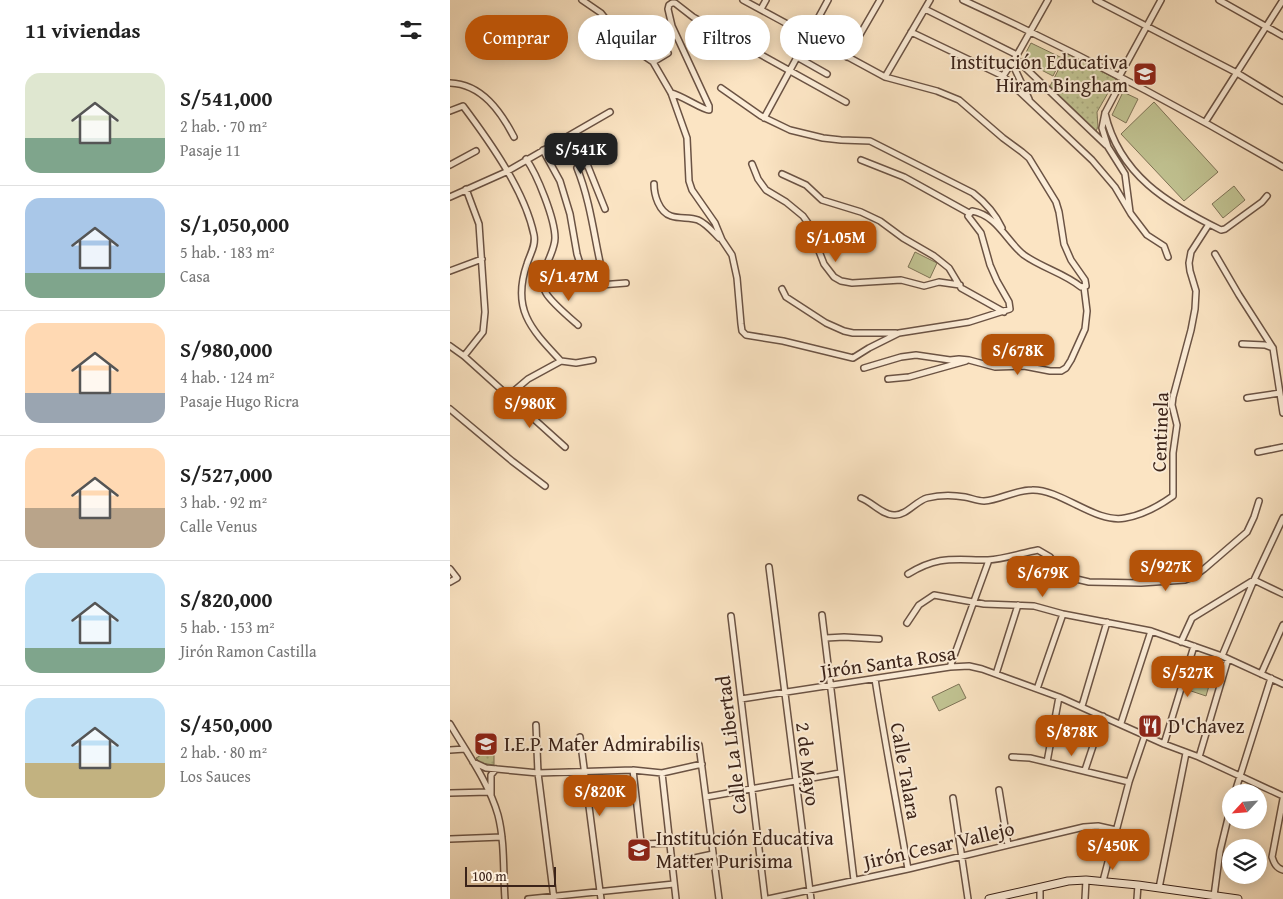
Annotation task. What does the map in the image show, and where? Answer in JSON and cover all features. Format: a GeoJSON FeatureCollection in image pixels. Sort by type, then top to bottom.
{"type":"FeatureCollection","features":[{"type":"Feature","properties":{"kind":"main road"},"geometry":{"type":"LineString","coordinates":[[989,899],[1086,880],[1238,899]]}},
{"type":"Feature","properties":{"kind":"street"},"geometry":{"type":"LineString","coordinates":[[582,0],[601,13],[626,43],[652,62],[671,93],[687,138],[689,181],[692,190],[715,223],[722,240],[732,255],[735,265],[742,330],[746,335],[782,341],[853,358],[899,333]]}},
{"type":"Feature","properties":{"kind":"street"},"geometry":{"type":"LineString","coordinates":[[743,0],[780,20]]}},
{"type":"Feature","properties":{"kind":"street"},"geometry":{"type":"LineString","coordinates":[[761,9],[766,0]]}},
{"type":"Feature","properties":{"kind":"street"},"geometry":{"type":"LineString","coordinates":[[820,15],[828,0]]}},
{"type":"Feature","properties":{"kind":"street"},"geometry":{"type":"LineString","coordinates":[[863,29],[880,0]]}},
{"type":"Feature","properties":{"kind":"street"},"geometry":{"type":"LineString","coordinates":[[885,77],[930,0]]}},
{"type":"Feature","properties":{"kind":"street"},"geometry":{"type":"LineString","coordinates":[[963,0],[1032,32],[1206,121],[1283,167]]}},
{"type":"Feature","properties":{"kind":"street"},"geometry":{"type":"LineString","coordinates":[[1003,76],[1032,32],[1048,0]]}},
{"type":"Feature","properties":{"kind":"street"},"geometry":{"type":"LineString","coordinates":[[1096,0],[1236,73],[1283,101]]}},
{"type":"Feature","properties":{"kind":"street"},"geometry":{"type":"LineString","coordinates":[[1108,147],[1102,128],[1105,113],[1146,26],[1161,0]]}},
{"type":"Feature","properties":{"kind":"street"},"geometry":{"type":"LineString","coordinates":[[1219,0],[1283,36]]}},
{"type":"Feature","properties":{"kind":"street"},"geometry":{"type":"LineString","coordinates":[[1206,121],[1283,0]]}},
{"type":"Feature","properties":{"kind":"street"},"geometry":{"type":"LineString","coordinates":[[671,93],[694,103],[704,110],[709,110],[710,106],[672,26],[668,10],[671,1],[693,17],[846,102]]}},
{"type":"Feature","properties":{"kind":"street"},"geometry":{"type":"LineString","coordinates":[[925,9],[1015,59],[1108,147],[1125,174],[1131,214]]}},
{"type":"Feature","properties":{"kind":"street"},"geometry":{"type":"LineString","coordinates":[[911,32],[1003,76],[1092,160],[1115,187],[1146,235],[1164,246],[1168,257]]}},
{"type":"Feature","properties":{"kind":"street"},"geometry":{"type":"LineString","coordinates":[[1015,59],[1030,102]]}},
{"type":"Feature","properties":{"kind":"street"},"geometry":{"type":"LineString","coordinates":[[652,62],[656,60]]}},
{"type":"Feature","properties":{"kind":"street"},"geometry":{"type":"LineString","coordinates":[[764,118],[796,60]]}},
{"type":"Feature","properties":{"kind":"street"},"geometry":{"type":"LineString","coordinates":[[803,60],[827,74]]}},
{"type":"Feature","properties":{"kind":"street"},"geometry":{"type":"LineString","coordinates":[[853,60],[885,77],[937,91],[959,100],[1002,138],[1029,158],[1056,202],[1060,212],[1064,244],[1071,260],[1086,283],[1084,287],[1087,311],[1086,329],[1066,368],[1055,372],[1024,366],[995,367],[969,360],[950,360],[916,355],[901,357],[864,368]]}},
{"type":"Feature","properties":{"kind":"street"},"geometry":{"type":"LineString","coordinates":[[450,83],[465,86],[486,98],[500,112],[514,138]]}},
{"type":"Feature","properties":{"kind":"street"},"geometry":{"type":"LineString","coordinates":[[721,88],[764,118],[790,130],[823,138],[870,141],[973,193],[990,207],[1016,247],[1025,255],[1084,287]]}},
{"type":"Feature","properties":{"kind":"street"},"geometry":{"type":"LineString","coordinates":[[450,111],[463,106],[492,144],[518,193],[534,236],[535,244],[526,265],[522,284],[521,295],[525,317],[537,336],[560,361]]}},
{"type":"Feature","properties":{"kind":"street"},"geometry":{"type":"LineString","coordinates":[[450,197],[506,172],[610,112]]}},
{"type":"Feature","properties":{"kind":"street"},"geometry":{"type":"LineString","coordinates":[[1105,113],[1111,135],[1122,155],[1154,192],[1209,224],[1221,230],[1225,229],[1262,202],[1267,196]]}},
{"type":"Feature","properties":{"kind":"street"},"geometry":{"type":"LineString","coordinates":[[571,135],[587,164],[605,209]]}},
{"type":"Feature","properties":{"kind":"street"},"geometry":{"type":"LineString","coordinates":[[543,150],[560,180],[587,286],[626,283]]}},
{"type":"Feature","properties":{"kind":"street"},"geometry":{"type":"LineString","coordinates":[[450,165],[476,151]]}},
{"type":"Feature","properties":{"kind":"street"},"geometry":{"type":"LineString","coordinates":[[526,159],[532,167],[544,194],[555,237],[553,250],[544,270],[543,283],[546,293],[578,325]]}},
{"type":"Feature","properties":{"kind":"street"},"geometry":{"type":"LineString","coordinates":[[861,160],[904,177],[969,213],[972,211],[978,212],[1004,230]]}},
{"type":"Feature","properties":{"kind":"street"},"geometry":{"type":"LineString","coordinates":[[587,164],[577,168],[586,197],[605,284]]}},
{"type":"Feature","properties":{"kind":"street"},"geometry":{"type":"LineString","coordinates":[[752,164],[758,179],[766,190],[798,211],[808,223],[824,264],[834,277],[852,283],[901,280],[924,286],[940,282],[960,285]]}},
{"type":"Feature","properties":{"kind":"street"},"geometry":{"type":"LineString","coordinates":[[782,174],[806,185],[822,200],[860,212],[880,221],[949,268],[961,288],[1004,312]]}},
{"type":"Feature","properties":{"kind":"street"},"geometry":{"type":"LineString","coordinates":[[654,184],[655,197],[664,212],[672,216],[697,219],[722,240]]}},
{"type":"Feature","properties":{"kind":"street"},"geometry":{"type":"LineString","coordinates":[[464,356],[483,332],[485,312],[479,224],[466,189]]}},
{"type":"Feature","properties":{"kind":"street"},"geometry":{"type":"LineString","coordinates":[[782,289],[786,297],[826,323],[853,333],[899,333],[960,324],[1004,312],[1010,309],[1009,302],[990,265],[981,233],[970,220],[969,213]]}},
{"type":"Feature","properties":{"kind":"street","name":"Centinela"},"geometry":{"type":"LineString","coordinates":[[861,498],[870,501],[885,513],[893,516],[928,498],[957,496],[980,501],[993,500],[1032,490],[1063,499],[1106,517],[1125,518],[1149,511],[1173,496],[1173,453],[1177,424],[1172,397],[1195,309],[1196,291],[1189,263],[1192,252],[1209,224]]}},
{"type":"Feature","properties":{"kind":"street"},"geometry":{"type":"LineString","coordinates":[[1216,254],[1239,295],[1273,348],[1283,413]]}},
{"type":"Feature","properties":{"kind":"street"},"geometry":{"type":"LineString","coordinates":[[450,271],[482,259]]}},
{"type":"Feature","properties":{"kind":"street"},"geometry":{"type":"LineString","coordinates":[[1242,344],[1265,345],[1273,348]]}},
{"type":"Feature","properties":{"kind":"street"},"geometry":{"type":"LineString","coordinates":[[450,346],[464,356],[565,447]]}},
{"type":"Feature","properties":{"kind":"street"},"geometry":{"type":"LineString","coordinates":[[508,396],[528,379],[560,361],[576,363],[593,360]]}},
{"type":"Feature","properties":{"kind":"street"},"geometry":{"type":"LineString","coordinates":[[888,379],[909,376],[969,360]]}},
{"type":"Feature","properties":{"kind":"street"},"geometry":{"type":"LineString","coordinates":[[1247,398],[1280,393]]}},
{"type":"Feature","properties":{"kind":"street"},"geometry":{"type":"LineString","coordinates":[[450,409],[512,461],[546,486]]}},
{"type":"Feature","properties":{"kind":"street"},"geometry":{"type":"LineString","coordinates":[[1258,452],[1283,447]]}},
{"type":"Feature","properties":{"kind":"street"},"geometry":{"type":"LineString","coordinates":[[908,574],[934,561],[962,558],[989,560],[1038,550],[1050,557],[1060,570],[1072,578],[1089,582],[1141,583],[1185,580],[1204,569],[1247,532],[1259,501]]}},
{"type":"Feature","properties":{"kind":"street"},"geometry":{"type":"LineString","coordinates":[[1199,757],[1225,657],[1254,580],[1280,531],[1283,518]]}},
{"type":"Feature","properties":{"kind":"street"},"geometry":{"type":"LineString","coordinates":[[950,667],[989,560]]}},
{"type":"Feature","properties":{"kind":"street","name":"2 de Mayo"},"geometry":{"type":"LineString","coordinates":[[769,567],[811,899]]}},
{"type":"Feature","properties":{"kind":"street"},"geometry":{"type":"LineString","coordinates":[[450,569],[457,578],[450,582]]}},
{"type":"Feature","properties":{"kind":"street"},"geometry":{"type":"LineString","coordinates":[[1254,580],[1283,594]]}},
{"type":"Feature","properties":{"kind":"street"},"geometry":{"type":"LineString","coordinates":[[1182,642],[1192,618],[1254,580]]}},
{"type":"Feature","properties":{"kind":"street"},"geometry":{"type":"LineString","coordinates":[[907,623],[919,605],[934,595],[984,604],[1034,606],[1063,614],[1151,631],[1225,657],[1283,684]]}},
{"type":"Feature","properties":{"kind":"street"},"geometry":{"type":"LineString","coordinates":[[996,674],[1018,605]]}},
{"type":"Feature","properties":{"kind":"street"},"geometry":{"type":"LineString","coordinates":[[1037,689],[1063,614]]}},
{"type":"Feature","properties":{"kind":"street","name":"2 de Mayo"},"geometry":{"type":"LineString","coordinates":[[822,615],[854,880]]}},
{"type":"Feature","properties":{"kind":"street","name":"Calle La Libertad"},"geometry":{"type":"LineString","coordinates":[[731,616],[766,899]]}},
{"type":"Feature","properties":{"kind":"street"},"geometry":{"type":"LineString","coordinates":[[1082,706],[1107,622]]}},
{"type":"Feature","properties":{"kind":"street"},"geometry":{"type":"LineString","coordinates":[[1262,674],[1283,625]]}},
{"type":"Feature","properties":{"kind":"street"},"geometry":{"type":"LineString","coordinates":[[1121,723],[1151,631]]}},
{"type":"Feature","properties":{"kind":"street"},"geometry":{"type":"LineString","coordinates":[[826,638],[879,639]]}},
{"type":"Feature","properties":{"kind":"street"},"geometry":{"type":"LineString","coordinates":[[1164,744],[1194,646]]}},
{"type":"Feature","properties":{"kind":"street","name":"Jirón Santa Rosa"},"geometry":{"type":"LineString","coordinates":[[741,699],[950,667],[969,666],[1082,706],[1164,744],[1199,757],[1283,797]]}},
{"type":"Feature","properties":{"kind":"street"},"geometry":{"type":"LineString","coordinates":[[1236,784],[1271,678]]}},
{"type":"Feature","properties":{"kind":"street","name":"Calle Talara"},"geometry":{"type":"LineString","coordinates":[[875,679],[886,752],[908,869]]}},
{"type":"Feature","properties":{"kind":"street"},"geometry":{"type":"LineString","coordinates":[[1046,762],[1059,697]]}},
{"type":"Feature","properties":{"kind":"street"},"geometry":{"type":"LineString","coordinates":[[1085,770],[1103,716]]}},
{"type":"Feature","properties":{"kind":"street"},"geometry":{"type":"LineString","coordinates":[[450,724],[489,792],[498,815],[502,837],[504,899]]}},
{"type":"Feature","properties":{"kind":"street"},"geometry":{"type":"LineString","coordinates":[[536,725],[538,773],[554,898]]}},
{"type":"Feature","properties":{"kind":"street"},"geometry":{"type":"LineString","coordinates":[[1103,881],[1129,782],[1145,735]]}},
{"type":"Feature","properties":{"kind":"street"},"geometry":{"type":"LineString","coordinates":[[580,737],[601,899]]}},
{"type":"Feature","properties":{"kind":"street"},"geometry":{"type":"LineString","coordinates":[[700,745],[719,899]]}},
{"type":"Feature","properties":{"kind":"street"},"geometry":{"type":"LineString","coordinates":[[450,750],[465,750]]}},
{"type":"Feature","properties":{"kind":"street"},"geometry":{"type":"LineString","coordinates":[[1159,888],[1186,753]]}},
{"type":"Feature","properties":{"kind":"street"},"geometry":{"type":"LineString","coordinates":[[1012,757],[1030,758],[1129,782]]}},
{"type":"Feature","properties":{"kind":"street"},"geometry":{"type":"LineString","coordinates":[[473,762],[486,768],[538,773],[584,770],[632,770],[662,773],[702,764]]}},
{"type":"Feature","properties":{"kind":"street"},"geometry":{"type":"LineString","coordinates":[[491,798],[491,775],[496,769]]}},
{"type":"Feature","properties":{"kind":"street"},"geometry":{"type":"LineString","coordinates":[[632,770],[641,842],[644,844],[669,843]]}},
{"type":"Feature","properties":{"kind":"street"},"geometry":{"type":"LineString","coordinates":[[662,773],[676,899]]}},
{"type":"Feature","properties":{"kind":"street"},"geometry":{"type":"LineString","coordinates":[[706,797],[840,773]]}},
{"type":"Feature","properties":{"kind":"street"},"geometry":{"type":"LineString","coordinates":[[999,790],[1008,845]]}},
{"type":"Feature","properties":{"kind":"street"},"geometry":{"type":"LineString","coordinates":[[450,793],[489,792]]}},
{"type":"Feature","properties":{"kind":"street"},"geometry":{"type":"LineString","coordinates":[[1283,797],[1272,857],[1279,869],[1283,870]]}},
{"type":"Feature","properties":{"kind":"street"},"geometry":{"type":"LineString","coordinates":[[953,798],[968,899]]}},
{"type":"Feature","properties":{"kind":"street","name":"Jirón Cesar Vallejo"},"geometry":{"type":"LineString","coordinates":[[766,899],[908,869],[1084,826],[1098,826],[1116,830]]}},
{"type":"Feature","properties":{"kind":"street"},"geometry":{"type":"LineString","coordinates":[[1214,896],[1220,852],[1226,829]]}},
{"type":"Feature","properties":{"kind":"street"},"geometry":{"type":"LineString","coordinates":[[450,839],[502,837]]}},
{"type":"Feature","properties":{"kind":"street"},"geometry":{"type":"LineString","coordinates":[[672,863],[713,854]]}},
{"type":"Feature","properties":{"kind":"street"},"geometry":{"type":"LineString","coordinates":[[1085,899],[1086,880]]}},
{"type":"Feature","properties":{"kind":"street"},"geometry":{"type":"LineString","coordinates":[[528,899],[554,898],[600,891],[674,884]]}},
{"type":"Feature","properties":{"kind":"street"},"geometry":{"type":"LineString","coordinates":[[1137,899],[1138,885]]}},
{"type":"Feature","properties":{"kind":"street"},"geometry":{"type":"LineString","coordinates":[[1040,888],[1040,899]]}},
{"type":"Feature","properties":{"kind":"green space"},"geometry":{"type":"Polygon","coordinates":[[[1031,43],[1062,58],[1053,76],[1022,60],[1031,43]]]}},
{"type":"Feature","properties":{"kind":"green space"},"geometry":{"type":"Polygon","coordinates":[[[1067,53],[1116,79],[1097,112],[1098,127],[1096,131],[1049,88],[1067,53]]]}},
{"type":"Feature","properties":{"kind":"green space"},"geometry":{"type":"Polygon","coordinates":[[[1123,92],[1138,99],[1126,123],[1112,115],[1123,92]]]}},
{"type":"Feature","properties":{"kind":"green space"},"geometry":{"type":"Polygon","coordinates":[[[1154,102],[1218,172],[1184,201],[1121,134],[1154,102]]]}},
{"type":"Feature","properties":{"kind":"green space"},"geometry":{"type":"Polygon","coordinates":[[[1234,186],[1245,200],[1223,218],[1212,204],[1234,186]]]}},
{"type":"Feature","properties":{"kind":"green space"},"geometry":{"type":"Polygon","coordinates":[[[915,252],[937,263],[930,278],[908,267],[915,252]]]}},
{"type":"Feature","properties":{"kind":"green space"},"geometry":{"type":"Polygon","coordinates":[[[1199,667],[1213,672],[1206,696],[1191,691],[1199,667]]]}},
{"type":"Feature","properties":{"kind":"green space"},"geometry":{"type":"Polygon","coordinates":[[[959,684],[966,698],[939,711],[932,697],[959,684]]]}},
{"type":"Feature","properties":{"kind":"green space"},"geometry":{"type":"Polygon","coordinates":[[[494,749],[494,765],[481,763],[476,758],[494,749]]]}},
{"type":"Feature","properties":{"kind":"place","name":"Institución Educativa Hiram Bingham"},"geometry":{"type":"Point","coordinates":[1145,74]}},
{"type":"Feature","properties":{"kind":"place","name":"D'Chavez"},"geometry":{"type":"Point","coordinates":[1150,726]}},
{"type":"Feature","properties":{"kind":"place","name":"I.E.P. Mater Admirabilis"},"geometry":{"type":"Point","coordinates":[486,744]}},
{"type":"Feature","properties":{"kind":"place","name":"Institución Educativa Matter Purisima"},"geometry":{"type":"Point","coordinates":[639,850]}}]}
